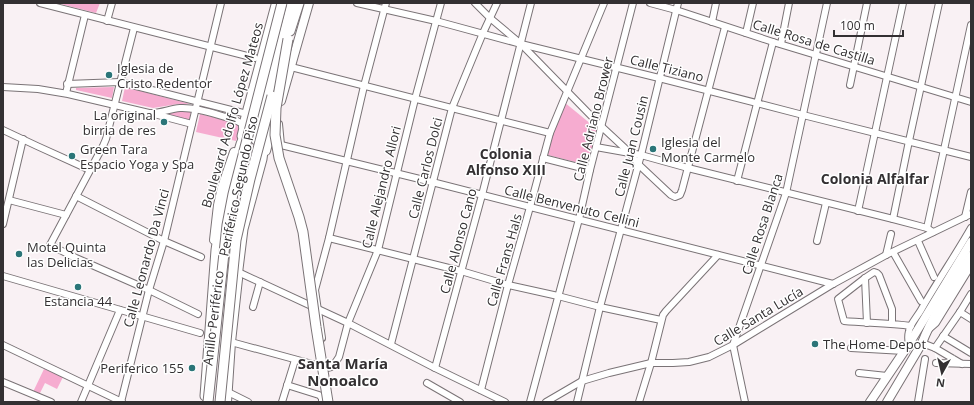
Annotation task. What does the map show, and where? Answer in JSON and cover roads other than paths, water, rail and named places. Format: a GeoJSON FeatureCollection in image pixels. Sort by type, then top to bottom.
{"type":"FeatureCollection","features":[{"type":"Feature","properties":{"kind":"highway","name":"Anillo Periférico"},"geometry":{"type":"LineString","coordinates":[[209,402],[229,227],[247,119],[283,3]]}},
{"type":"Feature","properties":{"kind":"highway","name":"Periférico Segundo Piso"},"geometry":{"type":"LineString","coordinates":[[209,402],[227,225],[233,194],[283,3]]}},
{"type":"Feature","properties":{"kind":"highway","name":"Anillo Periférico"},"geometry":{"type":"LineString","coordinates":[[216,402],[236,227],[260,123],[292,3]]}},
{"type":"Feature","properties":{"kind":"highway","name":"Periférico Segundo Piso"},"geometry":{"type":"LineString","coordinates":[[220,402],[236,240],[250,179],[272,96],[299,3]]}},
{"type":"Feature","properties":{"kind":"highway"},"geometry":{"type":"LineString","coordinates":[[288,39],[276,108],[275,135],[279,158],[303,232],[324,401]]}},
{"type":"Feature","properties":{"kind":"highway"},"geometry":{"type":"LineString","coordinates":[[217,390],[226,369],[242,229],[262,159],[265,131],[272,96]]}},
{"type":"Feature","properties":{"kind":"highway"},"geometry":{"type":"LineString","coordinates":[[205,402],[204,395],[216,250],[223,204],[247,119]]}},
{"type":"Feature","properties":{"kind":"main road","name":"Boulevard Adolfo López Mateos"},"geometry":{"type":"LineString","coordinates":[[201,402],[212,255],[218,205],[222,188],[247,119],[276,3]]}},
{"type":"Feature","properties":{"kind":"main road"},"geometry":{"type":"LineString","coordinates":[[227,402],[238,272],[246,228],[308,3]]}},
{"type":"Feature","properties":{"kind":"main road"},"geometry":{"type":"LineString","coordinates":[[870,402],[909,344],[971,242]]}},
{"type":"Feature","properties":{"kind":"main road"},"geometry":{"type":"LineString","coordinates":[[888,402],[971,256]]}},
{"type":"Feature","properties":{"kind":"street"},"geometry":{"type":"LineString","coordinates":[[40,3],[255,58]]}},
{"type":"Feature","properties":{"kind":"street"},"geometry":{"type":"LineString","coordinates":[[107,20],[112,3]]}},
{"type":"Feature","properties":{"kind":"street","name":"Calle Leonardo Da Vinci"},"geometry":{"type":"LineString","coordinates":[[121,402],[142,316],[164,241],[221,3]]}},
{"type":"Feature","properties":{"kind":"street","name":"Calle Tiziano"},"geometry":{"type":"LineString","coordinates":[[357,3],[385,6],[436,22],[483,33],[520,44],[708,90],[803,116],[971,156]]}},
{"type":"Feature","properties":{"kind":"street","name":"Calle Alejandro Allori"},"geometry":{"type":"LineString","coordinates":[[327,368],[331,367],[339,357],[348,323],[378,250],[415,98],[441,3]]}},
{"type":"Feature","properties":{"kind":"street"},"geometry":{"type":"LineString","coordinates":[[474,3],[520,44],[602,127],[630,153],[638,164],[675,197],[680,195],[682,190],[725,26]]}},
{"type":"Feature","properties":{"kind":"street","name":"Calle Carlos Dolci"},"geometry":{"type":"LineString","coordinates":[[391,344],[452,108],[497,3]]}},
{"type":"Feature","properties":{"kind":"street","name":"Calle Alonso Cano"},"geometry":{"type":"LineString","coordinates":[[435,368],[482,195],[531,3]]}},
{"type":"Feature","properties":{"kind":"street","name":"Calle Frans Hals"},"geometry":{"type":"LineString","coordinates":[[481,390],[508,284],[550,133],[604,3]]}},
{"type":"Feature","properties":{"kind":"street","name":"Calle Adriano Brower"},"geometry":{"type":"LineString","coordinates":[[530,402],[580,219],[590,170],[633,3]]}},
{"type":"Feature","properties":{"kind":"street","name":"Calle Rosa de Castilla"},"geometry":{"type":"LineString","coordinates":[[650,3],[676,10],[772,42],[971,102]]}},
{"type":"Feature","properties":{"kind":"street","name":"Calle Juan Cousin"},"geometry":{"type":"LineString","coordinates":[[577,402],[600,307],[641,155],[678,3]]}},
{"type":"Feature","properties":{"kind":"street"},"geometry":{"type":"LineString","coordinates":[[712,22],[716,3]]}},
{"type":"Feature","properties":{"kind":"street"},"geometry":{"type":"LineString","coordinates":[[746,33],[753,3]]}},
{"type":"Feature","properties":{"kind":"street"},"geometry":{"type":"LineString","coordinates":[[781,44],[789,3]]}},
{"type":"Feature","properties":{"kind":"street","name":"Calle Rosa Blanca"},"geometry":{"type":"LineString","coordinates":[[733,345],[786,193],[827,3]]}},
{"type":"Feature","properties":{"kind":"street"},"geometry":{"type":"LineString","coordinates":[[850,85],[867,3]]}},
{"type":"Feature","properties":{"kind":"street"},"geometry":{"type":"LineString","coordinates":[[858,210],[903,3]]}},
{"type":"Feature","properties":{"kind":"street"},"geometry":{"type":"LineString","coordinates":[[893,219],[939,3]]}},
{"type":"Feature","properties":{"kind":"street"},"geometry":{"type":"LineString","coordinates":[[332,402],[316,290],[330,238],[364,86],[385,6]]}},
{"type":"Feature","properties":{"kind":"street"},"geometry":{"type":"LineString","coordinates":[[66,93],[85,15]]}},
{"type":"Feature","properties":{"kind":"street"},"geometry":{"type":"LineString","coordinates":[[927,228],[971,25]]}},
{"type":"Feature","properties":{"kind":"street"},"geometry":{"type":"LineString","coordinates":[[134,28],[106,139],[50,245],[198,314]]}},
{"type":"Feature","properties":{"kind":"street"},"geometry":{"type":"LineString","coordinates":[[737,181],[772,42]]}},
{"type":"Feature","properties":{"kind":"street"},"geometry":{"type":"LineString","coordinates":[[291,68],[550,133]]}},
{"type":"Feature","properties":{"kind":"street"},"geometry":{"type":"LineString","coordinates":[[67,84],[120,82],[197,102],[247,119]]}},
{"type":"Feature","properties":{"kind":"street"},"geometry":{"type":"LineString","coordinates":[[3,87],[38,89],[66,93],[192,124]]}},
{"type":"Feature","properties":{"kind":"street","name":"Calle Benvenuto Cellini"},"geometry":{"type":"LineString","coordinates":[[279,107],[280,147],[347,160],[580,219],[718,256],[833,284]]}},
{"type":"Feature","properties":{"kind":"street"},"geometry":{"type":"LineString","coordinates":[[149,113],[160,113],[182,108],[195,109],[239,122],[247,119]]}},
{"type":"Feature","properties":{"kind":"street"},"geometry":{"type":"LineString","coordinates":[[3,130],[90,170]]}},
{"type":"Feature","properties":{"kind":"street"},"geometry":{"type":"LineString","coordinates":[[3,224],[23,139]]}},
{"type":"Feature","properties":{"kind":"street"},"geometry":{"type":"LineString","coordinates":[[596,147],[641,155],[737,181],[893,219],[927,228],[934,232]]}},
{"type":"Feature","properties":{"kind":"street"},"geometry":{"type":"LineString","coordinates":[[544,158],[590,170]]}},
{"type":"Feature","properties":{"kind":"street"},"geometry":{"type":"LineString","coordinates":[[968,216],[971,192]]}},
{"type":"Feature","properties":{"kind":"street"},"geometry":{"type":"LineString","coordinates":[[76,196],[164,241],[201,257]]}},
{"type":"Feature","properties":{"kind":"street"},"geometry":{"type":"LineString","coordinates":[[9,200],[66,215]]}},
{"type":"Feature","properties":{"kind":"street"},"geometry":{"type":"LineString","coordinates":[[817,241],[826,203]]}},
{"type":"Feature","properties":{"kind":"street","name":"Calle Santa Lucía"},"geometry":{"type":"LineString","coordinates":[[546,402],[582,381],[609,373],[651,363],[673,364],[697,361],[709,357],[733,345],[833,284],[968,216]]}},
{"type":"Feature","properties":{"kind":"street"},"geometry":{"type":"LineString","coordinates":[[909,344],[909,332],[911,326],[937,281],[971,228]]}},
{"type":"Feature","properties":{"kind":"street"},"geometry":{"type":"LineString","coordinates":[[886,256],[891,234]]}},
{"type":"Feature","properties":{"kind":"street"},"geometry":{"type":"LineString","coordinates":[[330,238],[600,307],[661,320]]}},
{"type":"Feature","properties":{"kind":"street"},"geometry":{"type":"LineString","coordinates":[[918,241],[934,277]]}},
{"type":"Feature","properties":{"kind":"street"},"geometry":{"type":"LineString","coordinates":[[894,252],[921,301]]}},
{"type":"Feature","properties":{"kind":"street"},"geometry":{"type":"LineString","coordinates":[[639,402],[651,363],[661,320],[666,311],[718,256]]}},
{"type":"Feature","properties":{"kind":"street"},"geometry":{"type":"LineString","coordinates":[[926,333],[936,323],[971,266]]}},
{"type":"Feature","properties":{"kind":"street"},"geometry":{"type":"LineString","coordinates":[[238,272],[348,323],[505,402]]}},
{"type":"Feature","properties":{"kind":"street"},"geometry":{"type":"LineString","coordinates":[[892,323],[892,309],[877,273],[874,272],[865,278],[838,299],[844,321],[892,323],[911,326]]}},
{"type":"Feature","properties":{"kind":"street"},"geometry":{"type":"LineString","coordinates":[[3,276],[200,333]]}},
{"type":"Feature","properties":{"kind":"street"},"geometry":{"type":"LineString","coordinates":[[865,278],[866,323]]}},
{"type":"Feature","properties":{"kind":"street"},"geometry":{"type":"LineString","coordinates":[[253,307],[260,282]]}},
{"type":"Feature","properties":{"kind":"street"},"geometry":{"type":"LineString","coordinates":[[935,348],[971,294]]}},
{"type":"Feature","properties":{"kind":"street"},"geometry":{"type":"LineString","coordinates":[[81,402],[120,310]]}},
{"type":"Feature","properties":{"kind":"street"},"geometry":{"type":"LineString","coordinates":[[960,312],[971,319]]}},
{"type":"Feature","properties":{"kind":"street"},"geometry":{"type":"LineString","coordinates":[[943,336],[971,353]]}},
{"type":"Feature","properties":{"kind":"street"},"geometry":{"type":"LineString","coordinates":[[231,342],[327,368]]}},
{"type":"Feature","properties":{"kind":"street"},"geometry":{"type":"LineString","coordinates":[[922,343],[935,348],[962,364]]}},
{"type":"Feature","properties":{"kind":"street"},"geometry":{"type":"LineString","coordinates":[[3,345],[121,402]]}},
{"type":"Feature","properties":{"kind":"street"},"geometry":{"type":"LineString","coordinates":[[733,345],[745,402]]}},
{"type":"Feature","properties":{"kind":"street"},"geometry":{"type":"LineString","coordinates":[[851,348],[904,351]]}},
{"type":"Feature","properties":{"kind":"street"},"geometry":{"type":"LineString","coordinates":[[918,402],[925,359]]}},
{"type":"Feature","properties":{"kind":"street"},"geometry":{"type":"LineString","coordinates":[[282,402],[295,360]]}},
{"type":"Feature","properties":{"kind":"street"},"geometry":{"type":"LineString","coordinates":[[936,363],[971,364]]}},
{"type":"Feature","properties":{"kind":"street"},"geometry":{"type":"LineString","coordinates":[[859,373],[887,376]]}},
{"type":"Feature","properties":{"kind":"street"},"geometry":{"type":"LineString","coordinates":[[3,382],[52,402]]}},
{"type":"Feature","properties":{"kind":"street"},"geometry":{"type":"LineString","coordinates":[[427,384],[460,402]]}},
{"type":"Feature","properties":{"kind":"street"},"geometry":{"type":"LineString","coordinates":[[287,385],[319,395],[324,401]]}},
{"type":"Feature","properties":{"kind":"street"},"geometry":{"type":"LineString","coordinates":[[228,392],[248,402]]}},
{"type":"Feature","properties":{"kind":"place","name":"Iglesia de Cristo Redentor"},"geometry":{"type":"Point","coordinates":[109,75]}},
{"type":"Feature","properties":{"kind":"place","name":"La original birria de res"},"geometry":{"type":"Point","coordinates":[164,122]}},
{"type":"Feature","properties":{"kind":"place","name":"Iglesia del Monte Carmelo"},"geometry":{"type":"Point","coordinates":[653,149]}},
{"type":"Feature","properties":{"kind":"place","name":"Green Tara Espacio Yoga y Spa"},"geometry":{"type":"Point","coordinates":[72,156]}},
{"type":"Feature","properties":{"kind":"place","name":"Motel Quinta las Delicias"},"geometry":{"type":"Point","coordinates":[19,254]}},
{"type":"Feature","properties":{"kind":"place","name":"Estancia 44"},"geometry":{"type":"Point","coordinates":[78,287]}},
{"type":"Feature","properties":{"kind":"place","name":"The Home Depot"},"geometry":{"type":"Point","coordinates":[815,344]}},
{"type":"Feature","properties":{"kind":"place","name":"Periferico 155"},"geometry":{"type":"Point","coordinates":[192,368]}},
{"type":"Feature","properties":{"kind":"district","name":"Colonia Alfonso XIII"},"geometry":{"type":"Point","coordinates":[506,162]}},
{"type":"Feature","properties":{"kind":"district","name":"Colonia Alfalfar"},"geometry":{"type":"Point","coordinates":[875,179]}},
{"type":"Feature","properties":{"kind":"district","name":"Santa María Nonoalco"},"geometry":{"type":"Point","coordinates":[343,372]}}]}
